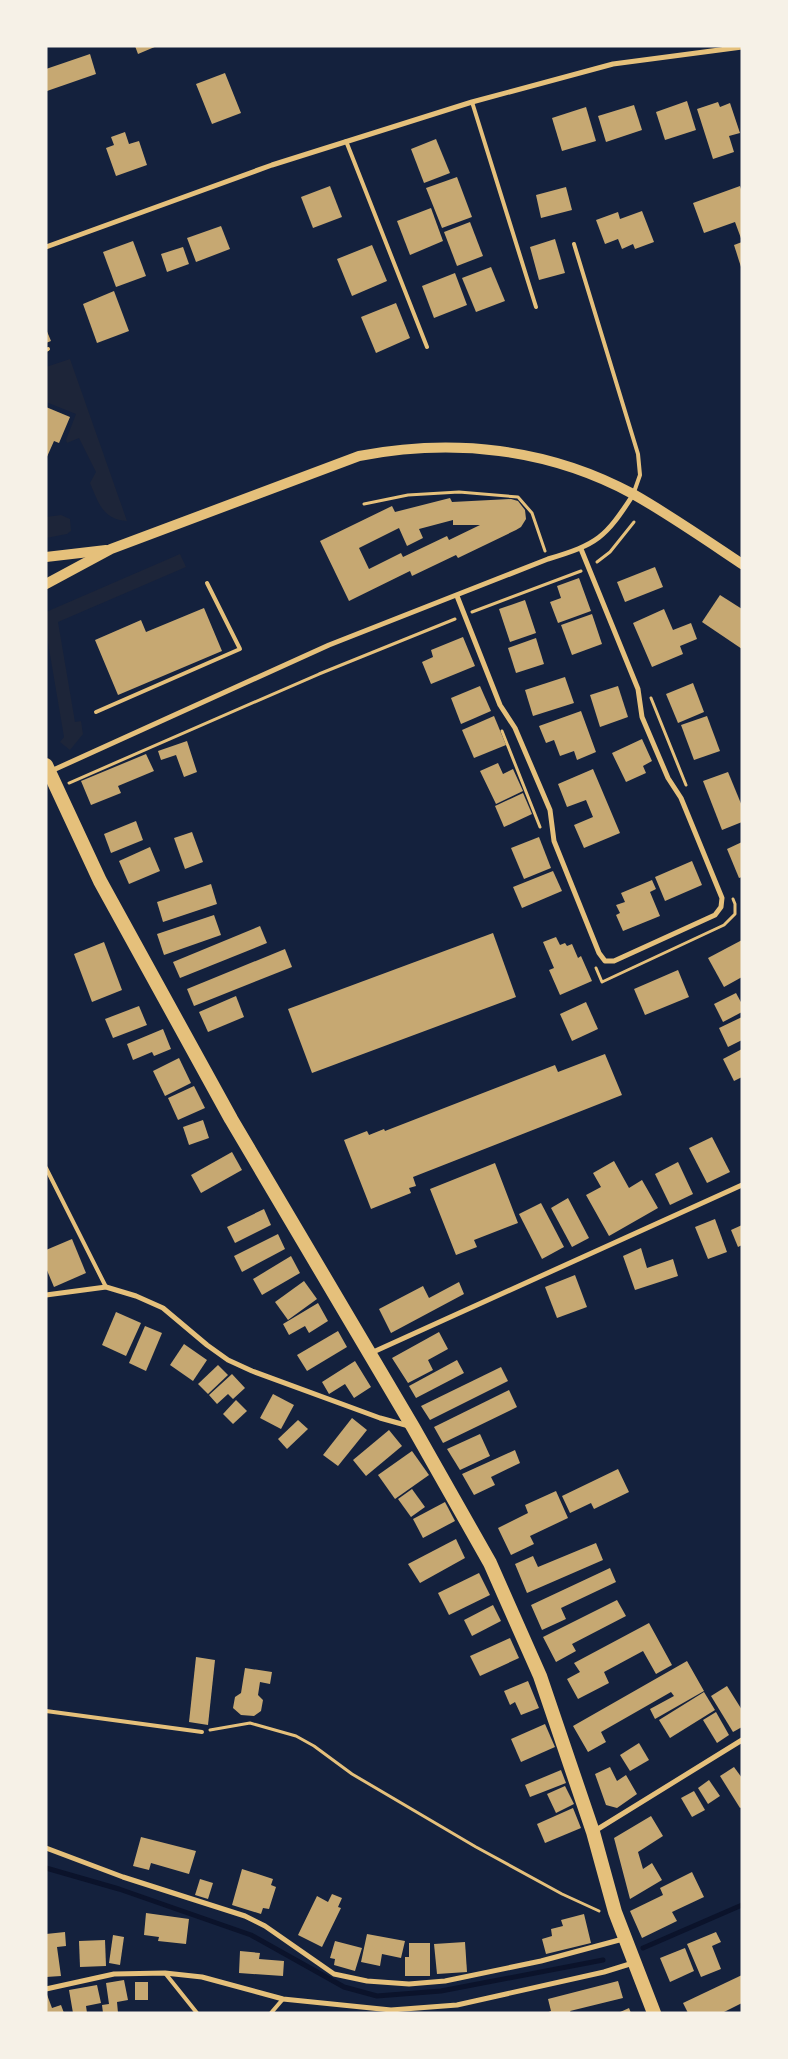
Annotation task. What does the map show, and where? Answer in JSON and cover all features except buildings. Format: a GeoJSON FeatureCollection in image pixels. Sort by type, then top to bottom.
{"type":"FeatureCollection","features":[{"type":"Feature","properties":{"kind":"highway"},"geometry":{"type":"LineString","coordinates":[[48,769],[83,846],[114,907],[231,1119],[413,1427],[490,1563],[540,1676],[593,1832],[615,1912],[654,2013]]}},
{"type":"Feature","properties":{"kind":"main road"},"geometry":{"type":"LineString","coordinates":[[46,584],[112,549],[359,456],[393,450],[448,446],[516,452],[575,468],[633,495],[742,564]]}},
{"type":"Feature","properties":{"kind":"main road"},"geometry":{"type":"LineString","coordinates":[[46,557],[112,549]]}},
{"type":"Feature","properties":{"kind":"street"},"geometry":{"type":"LineString","coordinates":[[46,247],[272,164],[472,102],[613,64],[742,47]]}},
{"type":"Feature","properties":{"kind":"street"},"geometry":{"type":"LineString","coordinates":[[48,769],[329,645],[548,559],[581,549],[596,541],[610,528],[633,495]]}},
{"type":"Feature","properties":{"kind":"street"},"geometry":{"type":"LineString","coordinates":[[457,596],[500,705],[515,728],[550,810],[554,841],[599,953],[605,961],[614,961],[715,916],[721,908],[722,898],[682,798],[668,778],[642,717],[638,689],[581,549]]}},
{"type":"Feature","properties":{"kind":"street"},"geometry":{"type":"LineString","coordinates":[[369,1354],[742,1185]]}},
{"type":"Feature","properties":{"kind":"street"},"geometry":{"type":"LineString","coordinates":[[46,1295],[106,1287],[136,1296],[163,1308],[206,1346],[228,1360],[252,1371],[380,1418],[413,1427]]}},
{"type":"Feature","properties":{"kind":"street"},"geometry":{"type":"LineString","coordinates":[[593,1832],[742,1740]]}},
{"type":"Feature","properties":{"kind":"street"},"geometry":{"type":"LineString","coordinates":[[46,1848],[123,1877],[245,1916],[265,1926],[334,1974],[367,1981],[409,1984],[445,1981],[541,1961],[625,1938]]}},
{"type":"Feature","properties":{"kind":"street"},"geometry":{"type":"LineString","coordinates":[[46,1989],[114,1974],[165,1973],[202,1977],[282,1999],[391,2010],[457,2005],[604,1972],[634,1962]]}},
{"type":"Feature","properties":{"kind":"lane"},"geometry":{"type":"LineString","coordinates":[[472,102],[536,307]]}},
{"type":"Feature","properties":{"kind":"lane"},"geometry":{"type":"LineString","coordinates":[[346,141],[426,347]]}},
{"type":"Feature","properties":{"kind":"lane"},"geometry":{"type":"LineString","coordinates":[[574,244],[638,454],[640,475],[633,495]]}},
{"type":"Feature","properties":{"kind":"lane"},"geometry":{"type":"LineString","coordinates":[[96,712],[240,649],[207,583]]}},
{"type":"Feature","properties":{"kind":"lane"},"geometry":{"type":"LineString","coordinates":[[46,1168],[106,1287]]}},
{"type":"Feature","properties":{"kind":"lane"},"geometry":{"type":"LineString","coordinates":[[46,1711],[202,1732]]}},
{"type":"Feature","properties":{"kind":"lane"},"geometry":{"type":"LineString","coordinates":[[165,1973],[196,2013]]}},
{"type":"Feature","properties":{"kind":"lane"},"geometry":{"type":"LineString","coordinates":[[271,2013],[282,1999]]}},
{"type":"Feature","properties":{"kind":"path"},"geometry":{"type":"LineString","coordinates":[[364,504],[408,496],[459,492],[518,497],[532,513],[548,559]]}},
{"type":"Feature","properties":{"kind":"path"},"geometry":{"type":"LineString","coordinates":[[65,785],[319,674],[464,615],[589,568],[610,552],[634,522]]}},
{"type":"Feature","properties":{"kind":"path"},"geometry":{"type":"LineString","coordinates":[[648,692],[690,794]]}},
{"type":"Feature","properties":{"kind":"path"},"geometry":{"type":"LineString","coordinates":[[501,727],[540,827]]}},
{"type":"Feature","properties":{"kind":"path"},"geometry":{"type":"LineString","coordinates":[[595,964],[602,982],[724,925],[735,914],[735,904],[732,895]]}},
{"type":"Feature","properties":{"kind":"path"},"geometry":{"type":"LineString","coordinates":[[202,1732],[250,1723],[296,1736],[314,1746],[352,1774],[476,1847],[562,1894],[600,1911]]}},
{"type":"Feature","properties":{"kind":"shaded area"},"geometry":{"type":"Polygon","coordinates":[[[70,359],[127,521],[112,517],[102,509],[90,483],[96,472],[79,438],[67,443],[66,440],[76,414],[46,402],[46,367],[70,359]]]}},
{"type":"Feature","properties":{"kind":"shaded area"},"geometry":{"type":"Polygon","coordinates":[[[61,515],[70,519],[71,531],[67,534],[46,538],[46,517],[61,515]]]}},
{"type":"Feature","properties":{"kind":"shaded area"},"geometry":{"type":"Polygon","coordinates":[[[180,554],[186,567],[58,622],[75,722],[81,721],[83,734],[70,750],[60,742],[64,737],[46,631],[46,612],[180,554]]]}},
{"type":"Feature","properties":{"kind":"waterway"},"geometry":{"type":"LineString","coordinates":[[46,1868],[119,1889],[251,1935],[344,1987],[377,1996],[441,1991],[603,1960]]}},
{"type":"Feature","properties":{"kind":"waterway"},"geometry":{"type":"LineString","coordinates":[[643,1948],[742,1905]]}}]}
